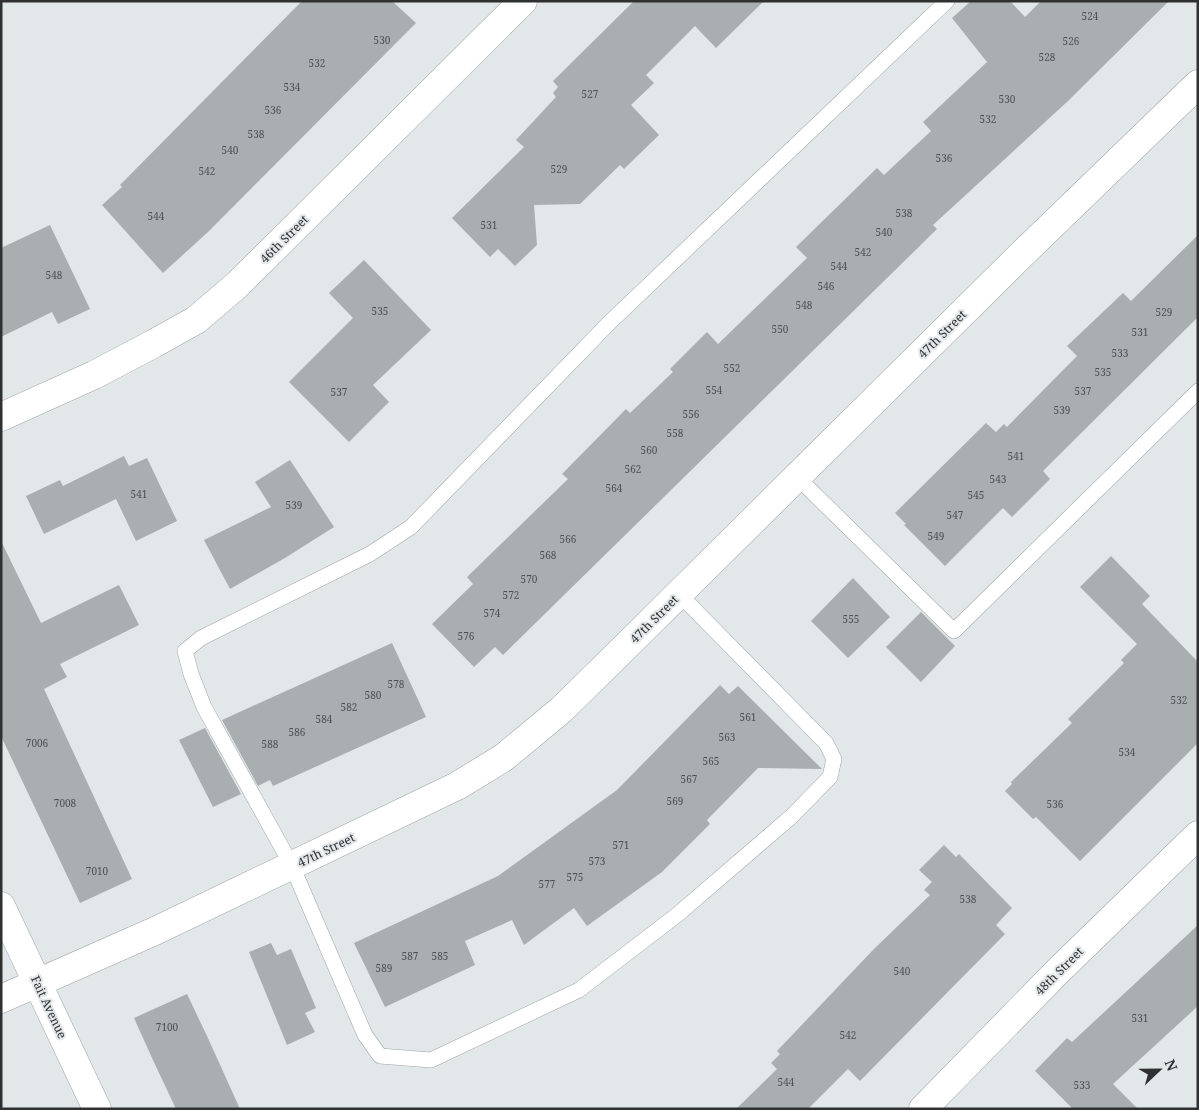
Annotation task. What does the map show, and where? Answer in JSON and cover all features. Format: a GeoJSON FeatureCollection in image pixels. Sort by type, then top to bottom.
{"type":"FeatureCollection","features":[{"type":"Feature","properties":{"kind":"street","name":"46th Street"},"geometry":{"type":"LineString","coordinates":[[1,417],[94,375],[196,320],[237,285],[523,1]]}},
{"type":"Feature","properties":{"kind":"street","name":"47th Street"},"geometry":{"type":"LineString","coordinates":[[1,999],[37,981],[155,931],[292,866],[457,786],[503,758],[560,710],[1198,84]]}},
{"type":"Feature","properties":{"kind":"street","name":"48th Street"},"geometry":{"type":"LineString","coordinates":[[923,1109],[1058,971],[1198,834]]}},
{"type":"Feature","properties":{"kind":"street","name":"Fait Avenue"},"geometry":{"type":"LineString","coordinates":[[1,906],[97,1109]]}},
{"type":"Feature","properties":{"kind":"lane"},"geometry":{"type":"LineString","coordinates":[[679,594],[826,744],[834,759],[830,777],[792,816],[677,915],[579,990],[431,1060],[380,1056],[365,1035],[292,866],[204,707],[190,674],[186,651],[201,638],[370,554],[411,527],[609,323],[947,1]]}},
{"type":"Feature","properties":{"kind":"lane"},"geometry":{"type":"LineString","coordinates":[[796,477],[954,631],[1198,392]]}},
{"type":"Feature","properties":{"kind":"building"},"geometry":{"type":"Polygon","coordinates":[[[302,1],[392,1],[416,23],[208,232],[163,273],[102,205],[122,187],[120,185],[302,1]]]}},
{"type":"Feature","properties":{"kind":"building"},"geometry":{"type":"Polygon","coordinates":[[[634,1],[764,1],[716,48],[695,26],[646,75],[654,83],[631,105],[659,135],[624,169],[620,165],[580,204],[534,205],[537,245],[515,266],[498,249],[490,257],[452,218],[524,147],[516,140],[556,97],[553,93],[558,87],[553,81],[634,1]]]}},
{"type":"Feature","properties":{"kind":"building"},"geometry":{"type":"Polygon","coordinates":[[[971,1],[1010,1],[1025,17],[1041,1],[1169,1],[1068,101],[933,225],[937,229],[503,655],[495,647],[474,667],[432,624],[473,584],[467,577],[568,479],[562,474],[626,409],[630,413],[673,372],[670,369],[707,332],[718,344],[807,258],[796,247],[877,168],[884,175],[931,131],[923,122],[987,62],[952,18],[971,1]]]}},
{"type":"Feature","properties":{"kind":"building"},"geometry":{"type":"Polygon","coordinates":[[[50,225],[90,309],[58,324],[52,312],[1,337],[1,248],[50,225]]]}},
{"type":"Feature","properties":{"kind":"building"},"geometry":{"type":"Polygon","coordinates":[[[1198,235],[1198,317],[1043,471],[1050,479],[1012,517],[1003,508],[945,566],[904,525],[906,524],[895,513],[986,423],[996,432],[1004,424],[1007,427],[1077,356],[1067,346],[1123,293],[1131,301],[1198,235]]]}},
{"type":"Feature","properties":{"kind":"building"},"geometry":{"type":"Polygon","coordinates":[[[364,260],[431,330],[373,385],[389,402],[349,442],[289,382],[353,318],[329,293],[364,260]]]}},
{"type":"Feature","properties":{"kind":"building"},"geometry":{"type":"Polygon","coordinates":[[[124,456],[129,466],[147,458],[177,521],[136,541],[116,499],[44,534],[26,496],[60,480],[63,486],[124,456]]]}},
{"type":"Feature","properties":{"kind":"building"},"geometry":{"type":"Polygon","coordinates":[[[290,460],[334,527],[285,558],[230,589],[204,540],[271,507],[255,482],[290,460]]]}},
{"type":"Feature","properties":{"kind":"building"},"geometry":{"type":"Polygon","coordinates":[[[1,541],[41,623],[119,585],[139,625],[60,664],[67,677],[44,689],[132,879],[80,903],[1,736],[1,541]]]}},
{"type":"Feature","properties":{"kind":"building"},"geometry":{"type":"Polygon","coordinates":[[[1111,556],[1150,596],[1142,604],[1198,662],[1198,743],[1080,861],[1036,817],[1033,819],[1005,791],[1012,784],[1011,782],[1072,723],[1068,719],[1124,663],[1121,660],[1137,644],[1080,587],[1111,556]]]}},
{"type":"Feature","properties":{"kind":"building"},"geometry":{"type":"Polygon","coordinates":[[[853,578],[890,617],[848,658],[811,621],[853,578]]]}},
{"type":"Feature","properties":{"kind":"building"},"geometry":{"type":"Polygon","coordinates":[[[921,612],[955,646],[921,682],[886,647],[921,612]]]}},
{"type":"Feature","properties":{"kind":"building"},"geometry":{"type":"Polygon","coordinates":[[[392,643],[426,717],[273,786],[270,780],[258,786],[222,720],[392,643]]]}},
{"type":"Feature","properties":{"kind":"building"},"geometry":{"type":"Polygon","coordinates":[[[720,685],[729,694],[738,686],[822,769],[758,768],[707,820],[710,824],[662,872],[587,926],[574,908],[524,945],[512,920],[465,941],[475,965],[385,1007],[354,943],[498,876],[617,790],[720,685]]]}},
{"type":"Feature","properties":{"kind":"building"},"geometry":{"type":"Polygon","coordinates":[[[205,728],[241,794],[213,807],[179,740],[205,728]]]}},
{"type":"Feature","properties":{"kind":"building"},"geometry":{"type":"Polygon","coordinates":[[[944,845],[956,857],[959,854],[1012,908],[996,925],[1005,934],[860,1081],[848,1069],[808,1109],[736,1109],[777,1069],[771,1063],[780,1054],[777,1051],[873,950],[930,895],[924,890],[932,882],[919,870],[944,845]]]}},
{"type":"Feature","properties":{"kind":"building"},"geometry":{"type":"Polygon","coordinates":[[[1198,925],[1198,1006],[1113,1084],[1138,1109],[1073,1109],[1035,1071],[1067,1038],[1072,1042],[1198,925]]]}},
{"type":"Feature","properties":{"kind":"building"},"geometry":{"type":"Polygon","coordinates":[[[271,943],[277,955],[291,949],[316,1008],[305,1013],[315,1032],[287,1045],[249,952],[271,943]]]}},
{"type":"Feature","properties":{"kind":"building"},"geometry":{"type":"Polygon","coordinates":[[[187,994],[240,1109],[176,1109],[152,1058],[134,1018],[187,994]]]}}]}
